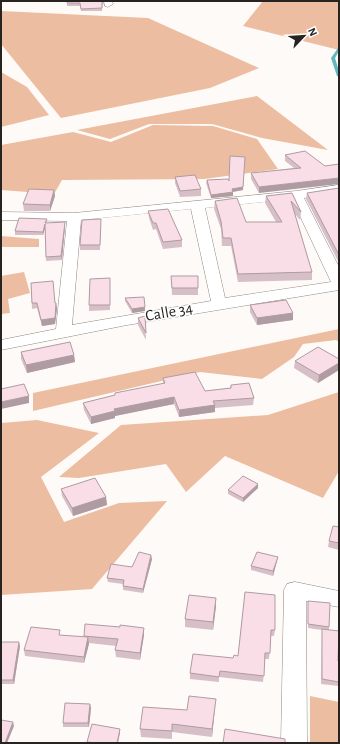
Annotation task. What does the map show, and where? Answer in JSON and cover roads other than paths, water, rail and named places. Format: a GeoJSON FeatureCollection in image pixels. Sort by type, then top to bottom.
{"type":"FeatureCollection","features":[{"type":"Feature","properties":{"kind":"street"},"geometry":{"type":"LineString","coordinates":[[1,216],[74,217],[333,190],[339,200]]}},
{"type":"Feature","properties":{"kind":"street"},"geometry":{"type":"LineString","coordinates":[[296,195],[339,282]]}},
{"type":"Feature","properties":{"kind":"street"},"geometry":{"type":"LineString","coordinates":[[197,204],[219,304]]}},
{"type":"Feature","properties":{"kind":"street"},"geometry":{"type":"LineString","coordinates":[[64,331],[74,217]]}},
{"type":"Feature","properties":{"kind":"street","name":"Calle 34"},"geometry":{"type":"LineString","coordinates":[[1,345],[64,331],[219,304],[339,286]]}},
{"type":"Feature","properties":{"kind":"street"},"geometry":{"type":"LineString","coordinates":[[294,743],[295,590],[339,599]]}},
{"type":"Feature","properties":{"kind":"waterway"},"geometry":{"type":"LineString","coordinates":[[339,49],[333,58],[339,76]]}}]}
